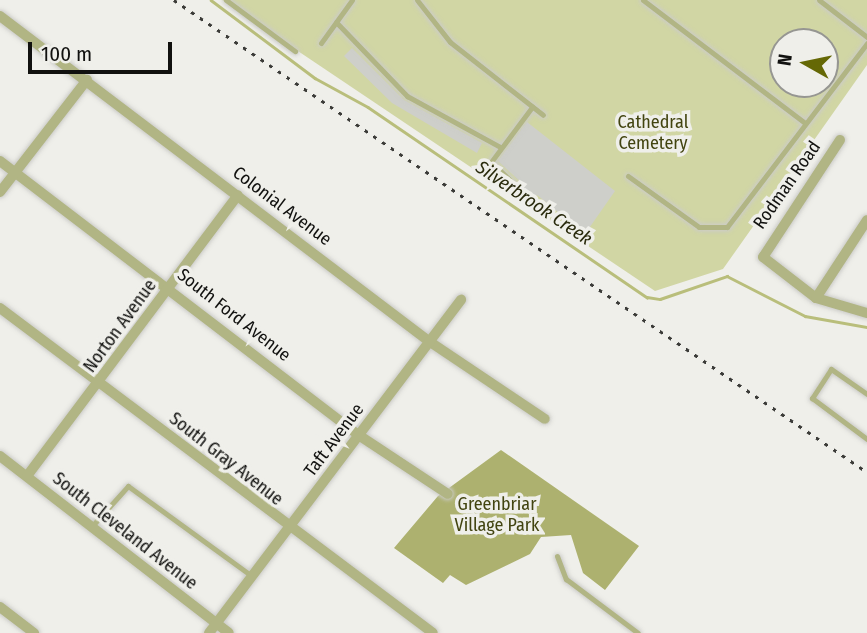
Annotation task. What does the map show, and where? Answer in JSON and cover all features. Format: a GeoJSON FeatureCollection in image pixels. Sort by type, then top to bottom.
{"type":"FeatureCollection","features":[{"type":"Feature","properties":{"kind":"street","name":"Colonial Avenue"},"geometry":{"type":"LineString","coordinates":[[0,16],[429,342],[545,419]]}},
{"type":"Feature","properties":{"kind":"street"},"geometry":{"type":"LineString","coordinates":[[0,192],[87,80]]}},
{"type":"Feature","properties":{"kind":"street","name":"Rodman Road"},"geometry":{"type":"LineString","coordinates":[[840,140],[763,253],[816,298],[867,313]]}},
{"type":"Feature","properties":{"kind":"street","name":"South Ford Avenue"},"geometry":{"type":"LineString","coordinates":[[0,161],[170,288],[360,436],[449,494]]}},
{"type":"Feature","properties":{"kind":"street","name":"Norton Avenue"},"geometry":{"type":"LineString","coordinates":[[27,476],[101,383],[239,195]]}},
{"type":"Feature","properties":{"kind":"street"},"geometry":{"type":"LineString","coordinates":[[816,298],[867,220]]}},
{"type":"Feature","properties":{"kind":"street","name":"Taft Avenue"},"geometry":{"type":"LineString","coordinates":[[212,628],[461,300]]}},
{"type":"Feature","properties":{"kind":"street","name":"South Gray Avenue"},"geometry":{"type":"LineString","coordinates":[[0,308],[289,530],[433,633]]}},
{"type":"Feature","properties":{"kind":"street","name":"South Cleveland Avenue"},"geometry":{"type":"LineString","coordinates":[[0,456],[92,526],[212,628],[229,633]]}},
{"type":"Feature","properties":{"kind":"street"},"geometry":{"type":"LineString","coordinates":[[0,607],[34,633]]}},
{"type":"Feature","properties":{"kind":"lane"},"geometry":{"type":"LineString","coordinates":[[226,0],[295,51]]}},
{"type":"Feature","properties":{"kind":"lane"},"geometry":{"type":"LineString","coordinates":[[321,43],[352,0]]}},
{"type":"Feature","properties":{"kind":"lane"},"geometry":{"type":"LineString","coordinates":[[417,0],[450,42],[543,115]]}},
{"type":"Feature","properties":{"kind":"lane"},"geometry":{"type":"LineString","coordinates":[[643,0],[806,123]]}},
{"type":"Feature","properties":{"kind":"lane"},"geometry":{"type":"LineString","coordinates":[[818,0],[867,37]]}},
{"type":"Feature","properties":{"kind":"lane"},"geometry":{"type":"LineString","coordinates":[[336,22],[407,96],[500,147]]}},
{"type":"Feature","properties":{"kind":"lane"},"geometry":{"type":"LineString","coordinates":[[628,176],[691,223],[720,229],[732,222],[867,43]]}},
{"type":"Feature","properties":{"kind":"lane"},"geometry":{"type":"LineString","coordinates":[[515,185],[491,164],[500,147],[532,107]]}},
{"type":"Feature","properties":{"kind":"lane"},"geometry":{"type":"LineString","coordinates":[[867,394],[831,369],[812,398],[867,439]]}},
{"type":"Feature","properties":{"kind":"lane"},"geometry":{"type":"LineString","coordinates":[[92,526],[128,486],[252,576]]}},
{"type":"Feature","properties":{"kind":"lane"},"geometry":{"type":"LineString","coordinates":[[557,555],[566,579],[638,633]]}},
{"type":"Feature","properties":{"kind":"green space","name":"Cathedral Cemetery"},"geometry":{"type":"Polygon","coordinates":[[[222,0],[867,0],[867,65],[723,269],[655,291],[222,0]]]}},
{"type":"Feature","properties":{"kind":"green space","name":"Greenbriar Village Park"},"geometry":{"type":"Polygon","coordinates":[[[501,450],[639,546],[605,590],[583,573],[571,535],[541,537],[530,554],[466,585],[450,575],[443,583],[394,548],[438,496],[501,450]]]}},
{"type":"Feature","properties":{"kind":"building"},"geometry":{"type":"Polygon","coordinates":[[[352,48],[404,100],[482,143],[477,153],[392,103],[344,56],[352,48]]]}},
{"type":"Feature","properties":{"kind":"building"},"geometry":{"type":"Polygon","coordinates":[[[527,122],[615,191],[585,234],[537,195],[532,202],[519,193],[524,185],[498,161],[527,122]]]}},
{"type":"Feature","properties":{"kind":"waterway","name":"Silverbrook Creek"},"geometry":{"type":"LineString","coordinates":[[211,0],[315,78],[368,107],[647,297],[660,299],[727,276],[805,316],[867,327]]}},
{"type":"Feature","properties":{"kind":"railway"},"geometry":{"type":"LineString","coordinates":[[174,0],[867,472]]}}]}
